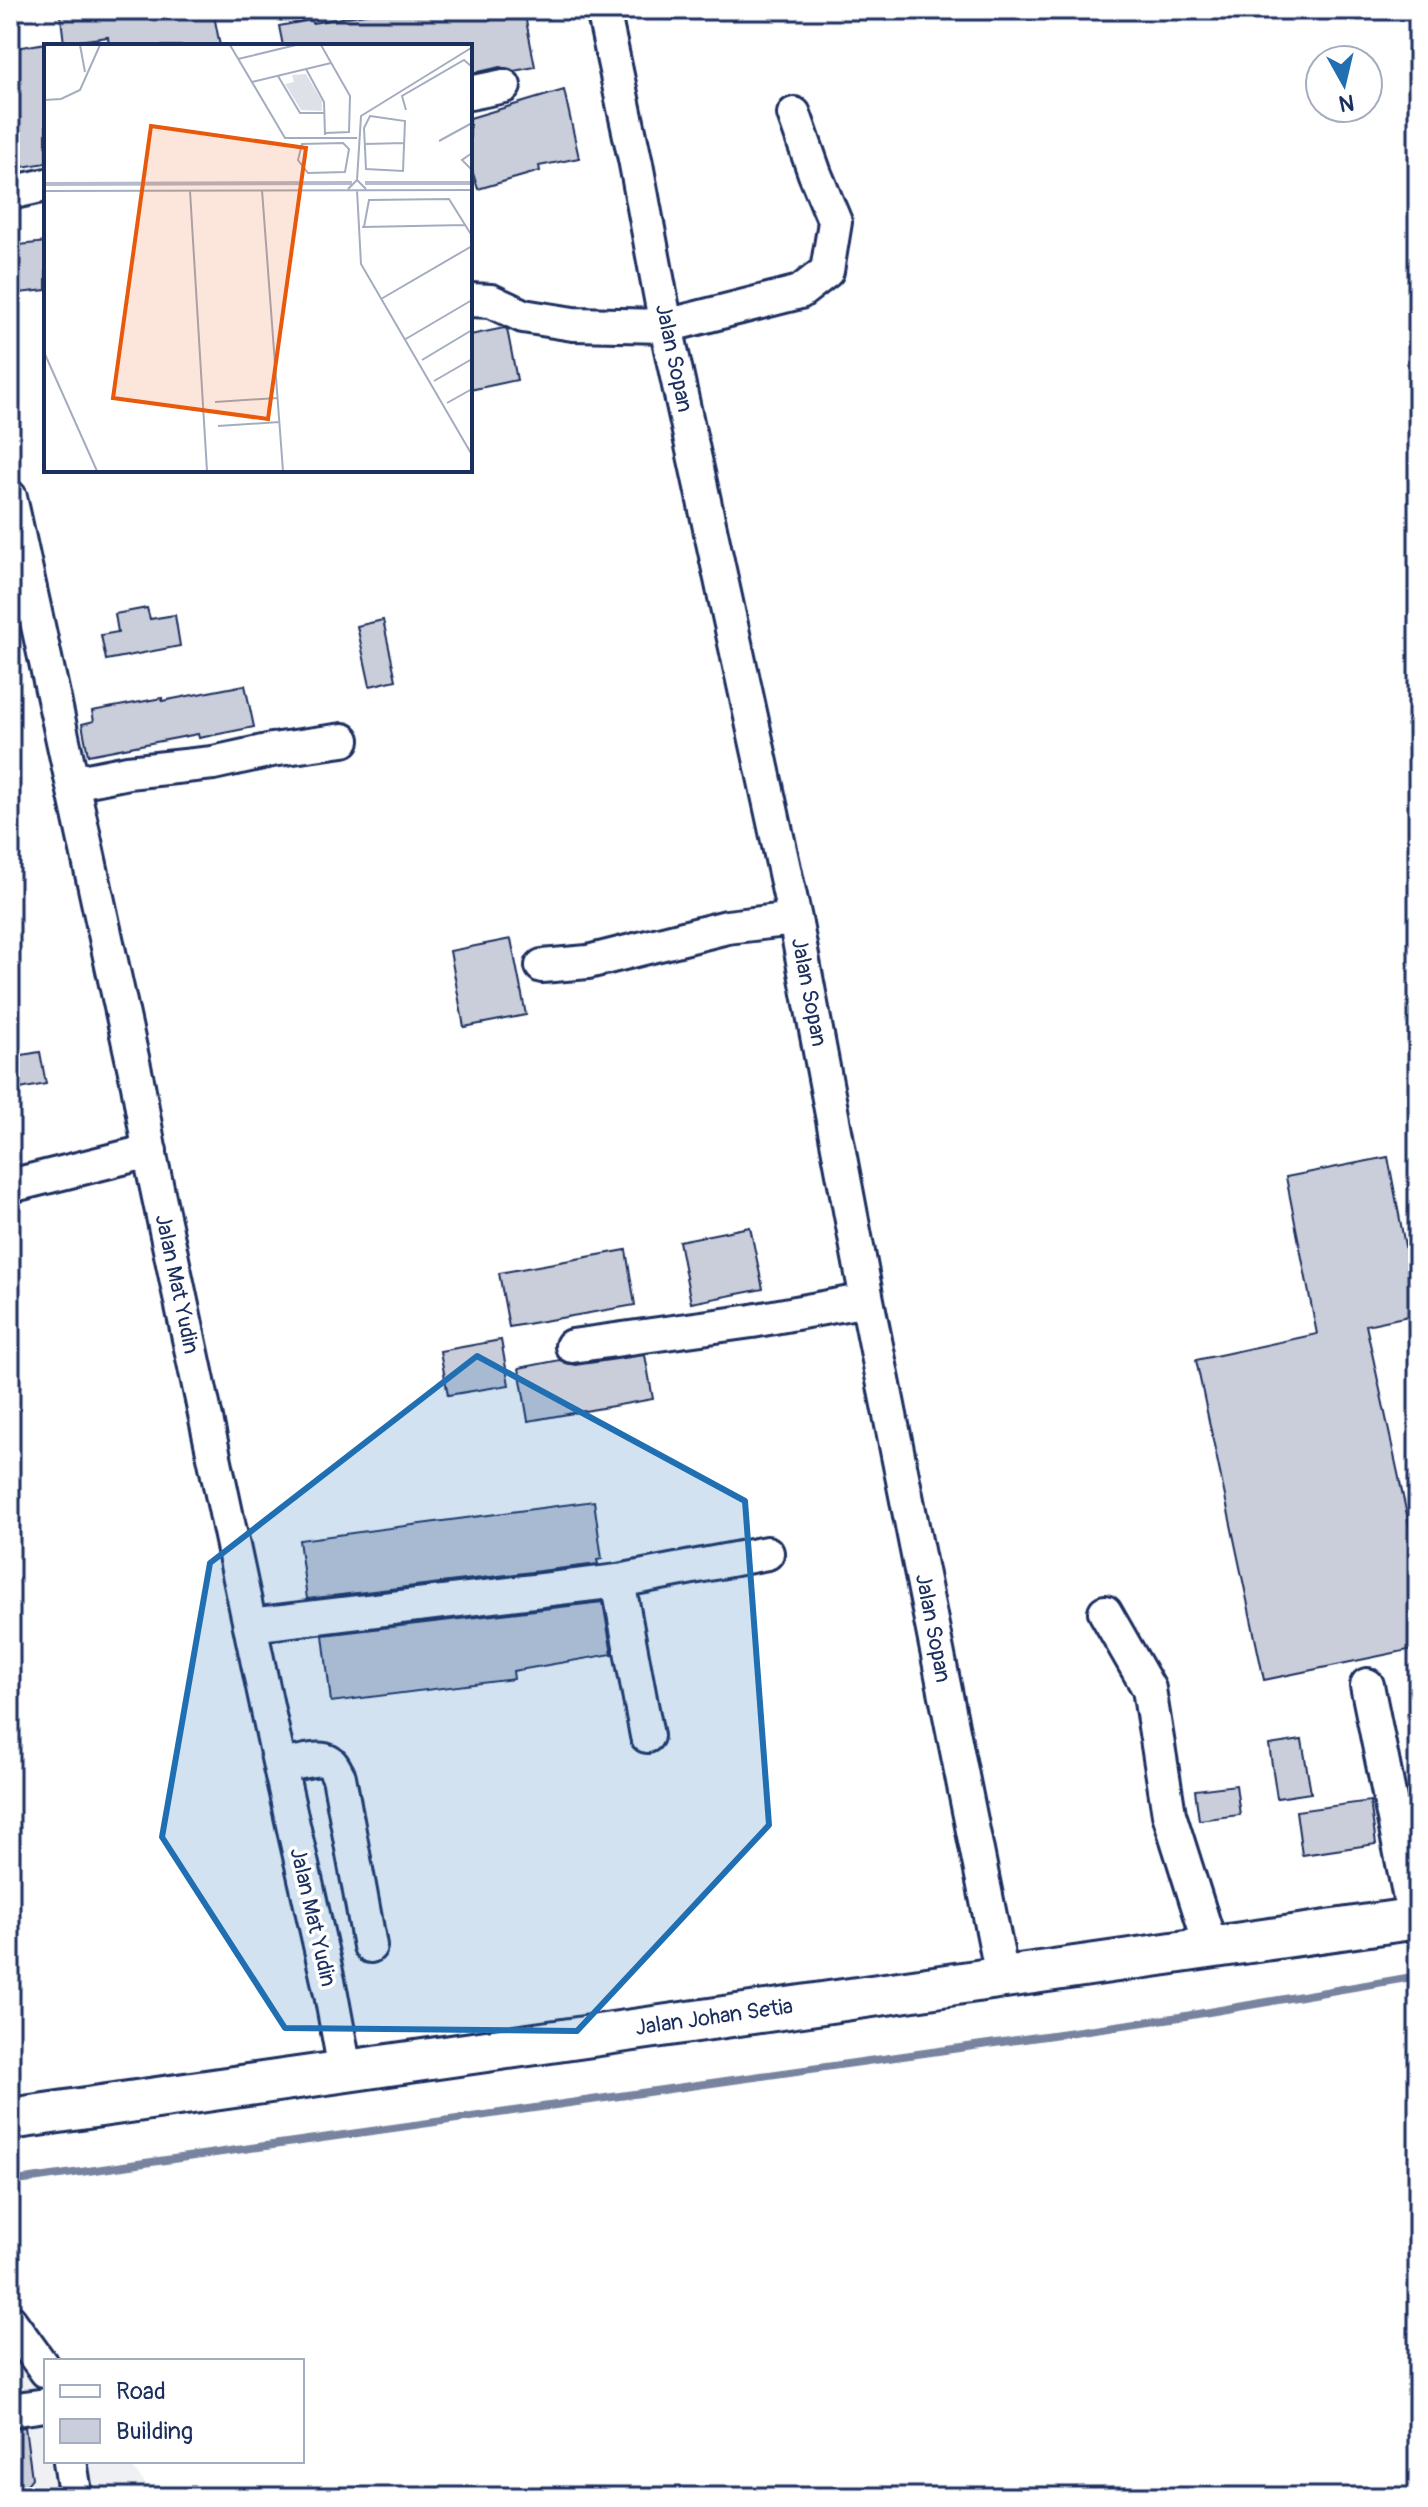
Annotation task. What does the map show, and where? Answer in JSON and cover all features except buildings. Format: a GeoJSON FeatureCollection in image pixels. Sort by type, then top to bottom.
{"type":"FeatureCollection","features":[{"type":"Feature","properties":{"kind":"main road","name":"Jalan Johan Setia"},"geometry":{"type":"LineString","coordinates":[[10,2119],[1416,1918]]}},
{"type":"Feature","properties":{"kind":"street","name":"Jalan Sopan"},"geometry":{"type":"LineString","coordinates":[[603,10],[666,326],[795,919],[867,1300],[1002,1976]]}},
{"type":"Feature","properties":{"kind":"street"},"geometry":{"type":"LineString","coordinates":[[472,93],[504,86]]}},
{"type":"Feature","properties":{"kind":"street"},"geometry":{"type":"LineString","coordinates":[[472,300],[491,301],[523,316],[573,324],[666,326],[800,292],[827,271],[835,222],[794,114]]}},
{"type":"Feature","properties":{"kind":"street"},"geometry":{"type":"LineString","coordinates":[[10,193],[44,185]]}},
{"type":"Feature","properties":{"kind":"street","name":"Jalan Mat Yudin"},"geometry":{"type":"LineString","coordinates":[[10,497],[138,1085],[345,2070]]}},
{"type":"Feature","properties":{"kind":"street"},"geometry":{"type":"LineString","coordinates":[[73,783],[343,740]]}},
{"type":"Feature","properties":{"kind":"street"},"geometry":{"type":"LineString","coordinates":[[542,966],[588,962],[727,927],[795,919]]}},
{"type":"Feature","properties":{"kind":"street"},"geometry":{"type":"LineString","coordinates":[[10,1186],[150,1151]]}},
{"type":"Feature","properties":{"kind":"street"},"geometry":{"type":"LineString","coordinates":[[572,1346],[752,1321],[867,1300]]}},
{"type":"Feature","properties":{"kind":"street"},"geometry":{"type":"LineString","coordinates":[[250,1625],[618,1581],[767,1553]]}},
{"type":"Feature","properties":{"kind":"street"},"geometry":{"type":"LineString","coordinates":[[618,1581],[647,1736]]}},
{"type":"Feature","properties":{"kind":"street"},"geometry":{"type":"LineString","coordinates":[[1105,1612],[1149,1689],[1169,1814],[1211,1947]]}},
{"type":"Feature","properties":{"kind":"street"},"geometry":{"type":"LineString","coordinates":[[1367,1685],[1416,1918]]}},
{"type":"Feature","properties":{"kind":"street"},"geometry":{"type":"LineString","coordinates":[[280,1767],[320,1759],[334,1767],[339,1777],[370,1946]]}},
{"type":"Feature","properties":{"kind":"street"},"geometry":{"type":"LineString","coordinates":[[10,2321],[44,2368]]}},
{"type":"Feature","properties":{"kind":"street"},"geometry":{"type":"LineString","coordinates":[[10,2410],[44,2405]]}},
{"type":"Feature","properties":{"kind":"street"},"geometry":{"type":"LineString","coordinates":[[70,2463],[73,2497]]}},
{"type":"Feature","properties":{"kind":"highlighted area"},"geometry":{"type":"Polygon","coordinates":[[[477,1356],[745,1501],[769,1825],[577,2031],[285,2028],[162,1837],[210,1563],[477,1356]]]}},
{"type":"Feature","properties":{"kind":"shaded area"},"geometry":{"type":"Polygon","coordinates":[[[10,2304],[51,2359],[44,2359],[44,2463],[130,2463],[155,2497],[10,2497],[10,2304]]]}},
{"type":"Feature","properties":{"kind":"waterway"},"geometry":{"type":"LineString","coordinates":[[10,2182],[1180,2017],[1418,1976]]}}]}
